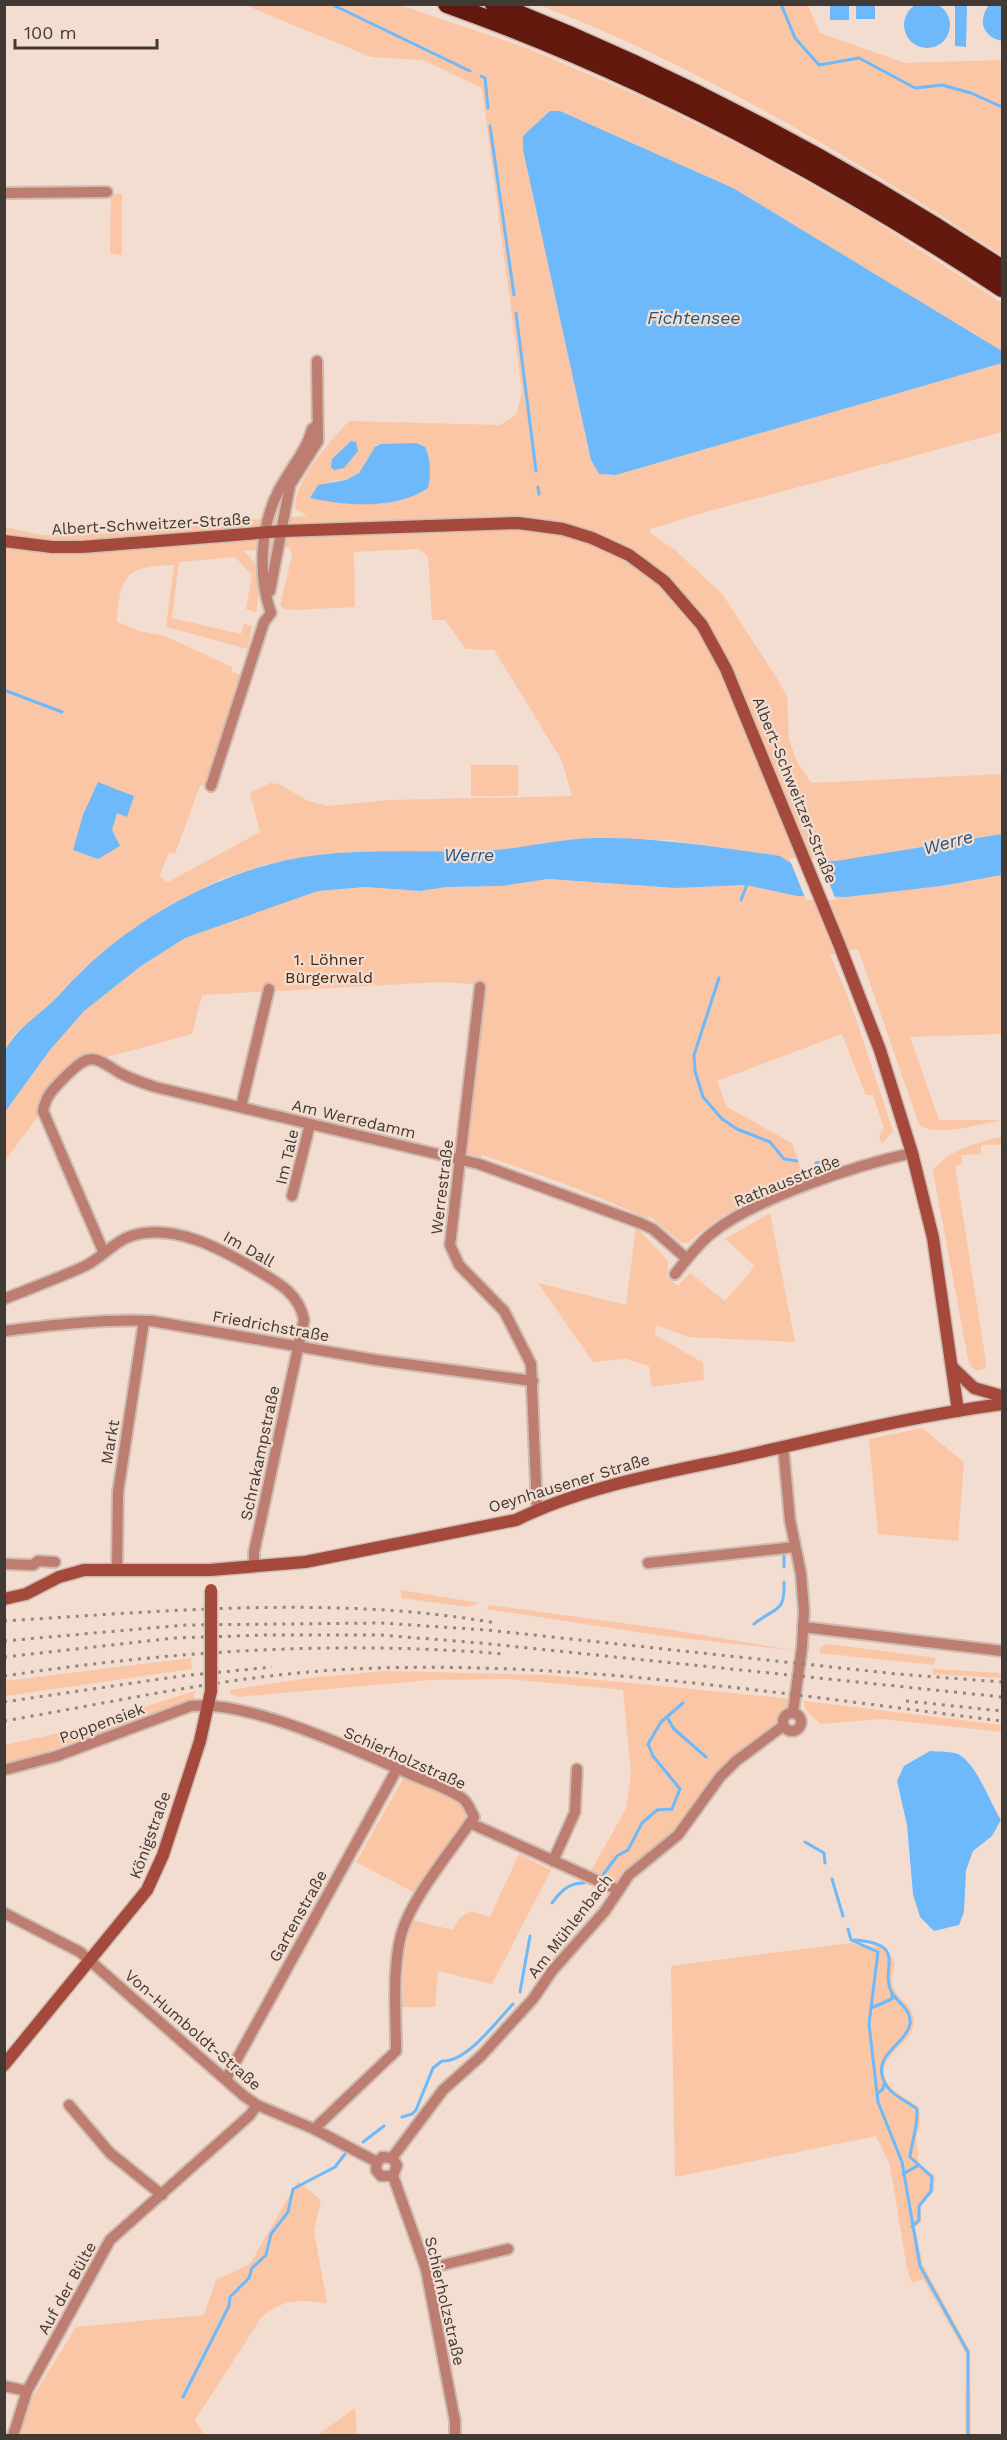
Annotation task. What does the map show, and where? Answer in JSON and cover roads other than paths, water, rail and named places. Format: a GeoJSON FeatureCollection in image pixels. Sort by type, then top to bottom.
{"type":"FeatureCollection","features":[{"type":"Feature","properties":{"kind":"highway"},"geometry":{"type":"LineString","coordinates":[[447,4],[491,12],[654,72],[756,122],[879,191],[1002,269]]}},
{"type":"Feature","properties":{"kind":"highway"},"geometry":{"type":"LineString","coordinates":[[533,28],[763,142],[874,206],[1002,288]]}},
{"type":"Feature","properties":{"kind":"main road","name":"Albert-Schweitzer-Straße"},"geometry":{"type":"LineString","coordinates":[[4,541],[52,547],[82,547],[283,531],[510,523],[548,526],[585,535],[617,549],[641,563],[683,600],[712,642],[744,710],[880,1050],[912,1153],[933,1238],[958,1411]]}},
{"type":"Feature","properties":{"kind":"main road"},"geometry":{"type":"LineString","coordinates":[[952,1367],[974,1388],[1002,1396]]}},
{"type":"Feature","properties":{"kind":"main road","name":"Oeynhausener Straße"},"geometry":{"type":"LineString","coordinates":[[4,1599],[26,1594],[70,1573],[117,1570],[210,1570],[305,1562],[516,1520],[537,1509],[642,1477],[783,1446],[1002,1404]]}},
{"type":"Feature","properties":{"kind":"main road","name":"Königstraße"},"geometry":{"type":"LineString","coordinates":[[4,2065],[147,1890],[163,1855],[210,1698],[210,1570]]}},
{"type":"Feature","properties":{"kind":"street"},"geometry":{"type":"LineString","coordinates":[[4,193],[107,192]]}},
{"type":"Feature","properties":{"kind":"street","name":"Albert-Schweitzer-Straße"},"geometry":{"type":"LineString","coordinates":[[211,786],[264,622],[271,613],[268,603],[264,533],[276,495],[315,427],[317,361]]}},
{"type":"Feature","properties":{"kind":"street","name":"Albert-Schweitzer-Straße"},"geometry":{"type":"LineString","coordinates":[[268,603],[290,485],[316,448],[319,430],[315,427]]}},
{"type":"Feature","properties":{"kind":"street","name":"Werrestraße"},"geometry":{"type":"LineString","coordinates":[[480,987],[450,1245],[459,1264],[504,1311],[527,1353],[533,1381],[537,1509]]}},
{"type":"Feature","properties":{"kind":"street"},"geometry":{"type":"LineString","coordinates":[[241,1107],[269,989]]}},
{"type":"Feature","properties":{"kind":"street","name":"Am Werredamm"},"geometry":{"type":"LineString","coordinates":[[104,1253],[43,1111],[46,1096],[78,1063],[90,1058],[99,1059],[129,1078],[155,1088],[460,1159]]}},
{"type":"Feature","properties":{"kind":"street","name":"Im Tale"},"geometry":{"type":"LineString","coordinates":[[292,1196],[310,1124]]}},
{"type":"Feature","properties":{"kind":"street","name":"Rathausstraße"},"geometry":{"type":"LineString","coordinates":[[675,1274],[712,1234],[764,1203],[846,1173],[912,1153]]}},
{"type":"Feature","properties":{"kind":"street"},"geometry":{"type":"LineString","coordinates":[[460,1159],[640,1223],[653,1229],[687,1259]]}},
{"type":"Feature","properties":{"kind":"street","name":"Im Dall"},"geometry":{"type":"LineString","coordinates":[[4,1299],[88,1264],[131,1236],[159,1233],[216,1245],[281,1285],[300,1304],[304,1320],[298,1345]]}},
{"type":"Feature","properties":{"kind":"street","name":"Friedrichstraße"},"geometry":{"type":"LineString","coordinates":[[4,1331],[75,1322],[144,1321],[401,1364],[533,1381]]}},
{"type":"Feature","properties":{"kind":"street","name":"Markt"},"geometry":{"type":"LineString","coordinates":[[117,1570],[118,1492],[144,1321]]}},
{"type":"Feature","properties":{"kind":"street","name":"Schrakampstraße"},"geometry":{"type":"LineString","coordinates":[[254,1567],[254,1552],[298,1345]]}},
{"type":"Feature","properties":{"kind":"street"},"geometry":{"type":"LineString","coordinates":[[783,1446],[795,1547],[801,1574],[803,1627],[793,1712]]}},
{"type":"Feature","properties":{"kind":"street"},"geometry":{"type":"LineString","coordinates":[[648,1563],[795,1547]]}},
{"type":"Feature","properties":{"kind":"street"},"geometry":{"type":"LineString","coordinates":[[4,1564],[33,1565],[38,1561],[55,1562]]}},
{"type":"Feature","properties":{"kind":"street"},"geometry":{"type":"LineString","coordinates":[[803,1627],[1002,1651]]}},
{"type":"Feature","properties":{"kind":"street","name":"Schierholzstraße"},"geometry":{"type":"LineString","coordinates":[[210,1698],[316,1735],[464,1799],[474,1817],[470,1823]]}},
{"type":"Feature","properties":{"kind":"street","name":"Poppensiek"},"geometry":{"type":"LineString","coordinates":[[4,1770],[57,1756],[210,1698]]}},
{"type":"Feature","properties":{"kind":"street"},"geometry":{"type":"LineString","coordinates":[[793,1712],[800,1717],[800,1726],[792,1731],[783,1726],[785,1715],[793,1712]]}},
{"type":"Feature","properties":{"kind":"street","name":"Am Mühlenbach"},"geometry":{"type":"LineString","coordinates":[[392,2158],[443,2090],[502,2035],[533,1999],[552,1971],[605,1911],[635,1869],[678,1835],[720,1777],[783,1726]]}},
{"type":"Feature","properties":{"kind":"street","name":"Gartenstraße"},"geometry":{"type":"LineString","coordinates":[[226,2079],[397,1769]]}},
{"type":"Feature","properties":{"kind":"street"},"geometry":{"type":"LineString","coordinates":[[553,1861],[575,1812],[577,1769]]}},
{"type":"Feature","properties":{"kind":"street"},"geometry":{"type":"LineString","coordinates":[[314,2128],[396,2051],[397,1957],[401,1935],[410,1912],[470,1823],[618,1890]]}},
{"type":"Feature","properties":{"kind":"street","name":"Von-Humboldt-Straße"},"geometry":{"type":"LineString","coordinates":[[4,1912],[80,1952],[257,2105],[314,2128],[377,2162]]}},
{"type":"Feature","properties":{"kind":"street","name":"Auf der Bülte"},"geometry":{"type":"LineString","coordinates":[[14,2436],[27,2391],[110,2240],[250,2115],[257,2105]]}},
{"type":"Feature","properties":{"kind":"street"},"geometry":{"type":"LineString","coordinates":[[69,2106],[110,2153],[162,2195]]}},
{"type":"Feature","properties":{"kind":"street"},"geometry":{"type":"LineString","coordinates":[[382,2157],[392,2158],[397,2169],[393,2176],[381,2176],[376,2170],[377,2162],[382,2157]]}},
{"type":"Feature","properties":{"kind":"street","name":"Schierholzstraße"},"geometry":{"type":"LineString","coordinates":[[393,2176],[426,2269],[455,2421],[455,2436]]}},
{"type":"Feature","properties":{"kind":"street"},"geometry":{"type":"LineString","coordinates":[[426,2269],[508,2248]]}},
{"type":"Feature","properties":{"kind":"street"},"geometry":{"type":"LineString","coordinates":[[4,2386],[27,2391]]}},
{"type":"Feature","properties":{"kind":"water"},"geometry":{"type":"Polygon","coordinates":[[[927,2],[943,9],[950,25],[943,41],[927,48],[911,41],[904,25],[911,9],[927,2]]]}},
{"type":"Feature","properties":{"kind":"water"},"geometry":{"type":"Polygon","coordinates":[[[830,5],[849,5],[849,20],[830,20],[830,5]]]}},
{"type":"Feature","properties":{"kind":"water"},"geometry":{"type":"Polygon","coordinates":[[[856,5],[875,5],[875,19],[856,19],[856,5]]]}},
{"type":"Feature","properties":{"kind":"water"},"geometry":{"type":"Polygon","coordinates":[[[955,5],[967,5],[966,47],[955,46],[955,5]]]}},
{"type":"Feature","properties":{"kind":"water"},"geometry":{"type":"Polygon","coordinates":[[[989,5],[1002,5],[1002,41],[990,36],[984,28],[983,17],[989,5]]]}},
{"type":"Feature","properties":{"kind":"water","name":"Fichtensee"},"geometry":{"type":"Polygon","coordinates":[[[550,111],[560,111],[733,188],[1002,351],[1002,363],[616,475],[599,474],[591,460],[523,150],[523,136],[550,111]]]}},
{"type":"Feature","properties":{"kind":"water"},"geometry":{"type":"Polygon","coordinates":[[[351,441],[356,442],[358,451],[344,468],[334,470],[331,467],[332,459],[351,441]]]}},
{"type":"Feature","properties":{"kind":"water"},"geometry":{"type":"Polygon","coordinates":[[[416,443],[425,447],[430,473],[428,488],[415,495],[386,503],[370,504],[339,503],[310,498],[318,485],[346,480],[359,473],[375,447],[381,444],[416,443]]]}},
{"type":"Feature","properties":{"kind":"water"},"geometry":{"type":"Polygon","coordinates":[[[98,782],[134,796],[127,817],[117,813],[112,830],[120,846],[98,859],[73,850],[83,815],[98,782]]]}},
{"type":"Feature","properties":{"kind":"water","name":"Werre"},"geometry":{"type":"Polygon","coordinates":[[[1002,834],[1002,875],[941,886],[847,897],[797,896],[746,885],[676,888],[548,879],[502,886],[446,887],[420,891],[366,887],[318,891],[185,938],[141,966],[84,1011],[50,1050],[5,1112],[4,1054],[11,1041],[25,1026],[88,966],[146,920],[212,884],[247,871],[283,861],[318,855],[384,851],[495,850],[594,838],[641,839],[711,846],[780,856],[789,862],[836,861],[1002,834]]]}},
{"type":"Feature","properties":{"kind":"water"},"geometry":{"type":"Polygon","coordinates":[[[930,1751],[955,1753],[965,1759],[977,1774],[1001,1820],[992,1836],[973,1851],[966,1870],[964,1912],[959,1925],[934,1931],[920,1917],[913,1894],[907,1825],[897,1781],[904,1766],[930,1751]]]}},
{"type":"Feature","properties":{"kind":"waterway"},"geometry":{"type":"LineString","coordinates":[[331,4],[470,71]]}},
{"type":"Feature","properties":{"kind":"waterway"},"geometry":{"type":"LineString","coordinates":[[781,4],[795,38],[819,65],[859,58],[915,88],[942,85],[971,93],[1002,107]]}},
{"type":"Feature","properties":{"kind":"waterway"},"geometry":{"type":"LineString","coordinates":[[481,76],[485,78],[488,108]]}},
{"type":"Feature","properties":{"kind":"waterway"},"geometry":{"type":"LineString","coordinates":[[490,126],[514,295]]}},
{"type":"Feature","properties":{"kind":"waterway"},"geometry":{"type":"LineString","coordinates":[[516,313],[536,471]]}},
{"type":"Feature","properties":{"kind":"waterway"},"geometry":{"type":"LineString","coordinates":[[538,487],[539,494]]}},
{"type":"Feature","properties":{"kind":"waterway"},"geometry":{"type":"LineString","coordinates":[[4,690],[62,712]]}},
{"type":"Feature","properties":{"kind":"waterway"},"geometry":{"type":"LineString","coordinates":[[741,900],[748,882]]}},
{"type":"Feature","properties":{"kind":"waterway"},"geometry":{"type":"LineString","coordinates":[[719,978],[694,1055],[695,1071],[703,1097],[722,1119],[737,1129],[770,1142],[784,1159],[797,1161]]}},
{"type":"Feature","properties":{"kind":"waterway"},"geometry":{"type":"LineString","coordinates":[[816,1163],[830,1160]]}},
{"type":"Feature","properties":{"kind":"waterway"},"geometry":{"type":"LineString","coordinates":[[784,1553],[784,1567]]}},
{"type":"Feature","properties":{"kind":"waterway"},"geometry":{"type":"LineString","coordinates":[[754,1624],[781,1605],[784,1582]]}},
{"type":"Feature","properties":{"kind":"waterway"},"geometry":{"type":"LineString","coordinates":[[603,1875],[617,1856],[628,1850],[642,1823],[657,1810],[672,1809],[680,1789],[653,1756],[648,1744],[661,1722],[683,1703]]}},
{"type":"Feature","properties":{"kind":"waterway"},"geometry":{"type":"LineString","coordinates":[[667,1717],[674,1729],[706,1757]]}},
{"type":"Feature","properties":{"kind":"waterway"},"geometry":{"type":"LineString","coordinates":[[805,1842],[824,1853],[825,1863]]}},
{"type":"Feature","properties":{"kind":"waterway"},"geometry":{"type":"LineString","coordinates":[[832,1879],[843,1916]]}},
{"type":"Feature","properties":{"kind":"waterway"},"geometry":{"type":"LineString","coordinates":[[552,1903],[565,1889],[574,1884],[584,1883]]}},
{"type":"Feature","properties":{"kind":"waterway"},"geometry":{"type":"LineString","coordinates":[[848,1929],[851,1940],[878,1952],[869,2024],[878,2102],[902,2162],[920,2266],[968,2352],[968,2436]]}},
{"type":"Feature","properties":{"kind":"waterway"},"geometry":{"type":"LineString","coordinates":[[520,1992],[530,1936]]}},
{"type":"Feature","properties":{"kind":"waterway"},"geometry":{"type":"LineString","coordinates":[[854,1940],[871,1942],[887,1952],[889,1984],[892,1993],[907,2011],[910,2019],[907,2031],[884,2060],[882,2075],[891,2091],[917,2109],[910,2157],[932,2177],[931,2191],[919,2206],[919,2220],[912,2227]]}},
{"type":"Feature","properties":{"kind":"waterway"},"geometry":{"type":"LineString","coordinates":[[871,2008],[892,1999],[892,1994]]}},
{"type":"Feature","properties":{"kind":"waterway"},"geometry":{"type":"LineString","coordinates":[[402,2117],[416,2110],[433,2068],[442,2061],[452,2060],[471,2048],[513,2004]]}},
{"type":"Feature","properties":{"kind":"waterway"},"geometry":{"type":"LineString","coordinates":[[877,2094],[883,2089],[884,2084]]}},
{"type":"Feature","properties":{"kind":"waterway"},"geometry":{"type":"LineString","coordinates":[[363,2142],[384,2126]]}},
{"type":"Feature","properties":{"kind":"waterway"},"geometry":{"type":"LineString","coordinates":[[183,2397],[229,2306],[230,2297],[249,2278],[252,2268],[266,2255],[271,2234],[288,2212],[293,2189],[335,2167],[345,2154]]}},
{"type":"Feature","properties":{"kind":"waterway"},"geometry":{"type":"LineString","coordinates":[[903,2174],[917,2166]]}},
{"type":"Feature","properties":{"kind":"railway"},"geometry":{"type":"LineString","coordinates":[[4,1621],[188,1610],[313,1607],[436,1614],[496,1623]]}},
{"type":"Feature","properties":{"kind":"railway"},"geometry":{"type":"LineString","coordinates":[[4,1641],[185,1625],[382,1623],[487,1630],[897,1674],[1002,1682]]}},
{"type":"Feature","properties":{"kind":"railway"},"geometry":{"type":"LineString","coordinates":[[4,1657],[174,1638],[381,1635],[480,1643],[1002,1697]]}},
{"type":"Feature","properties":{"kind":"railway"},"geometry":{"type":"LineString","coordinates":[[4,1676],[129,1660],[254,1650],[379,1648],[504,1654]]}},
{"type":"Feature","properties":{"kind":"railway"},"geometry":{"type":"LineString","coordinates":[[4,1702],[181,1676],[272,1667]]}},
{"type":"Feature","properties":{"kind":"railway"},"geometry":{"type":"LineString","coordinates":[[4,1721],[179,1689],[266,1676],[354,1669],[435,1667],[598,1674],[760,1690],[1002,1721]]}},
{"type":"Feature","properties":{"kind":"railway"},"geometry":{"type":"LineString","coordinates":[[906,1701],[1002,1711]]}},
{"type":"Feature","properties":{"kind":"park label","name":"1. Löhner Bürgerwald"},"geometry":{"type":"Point","coordinates":[329,968]}}]}
